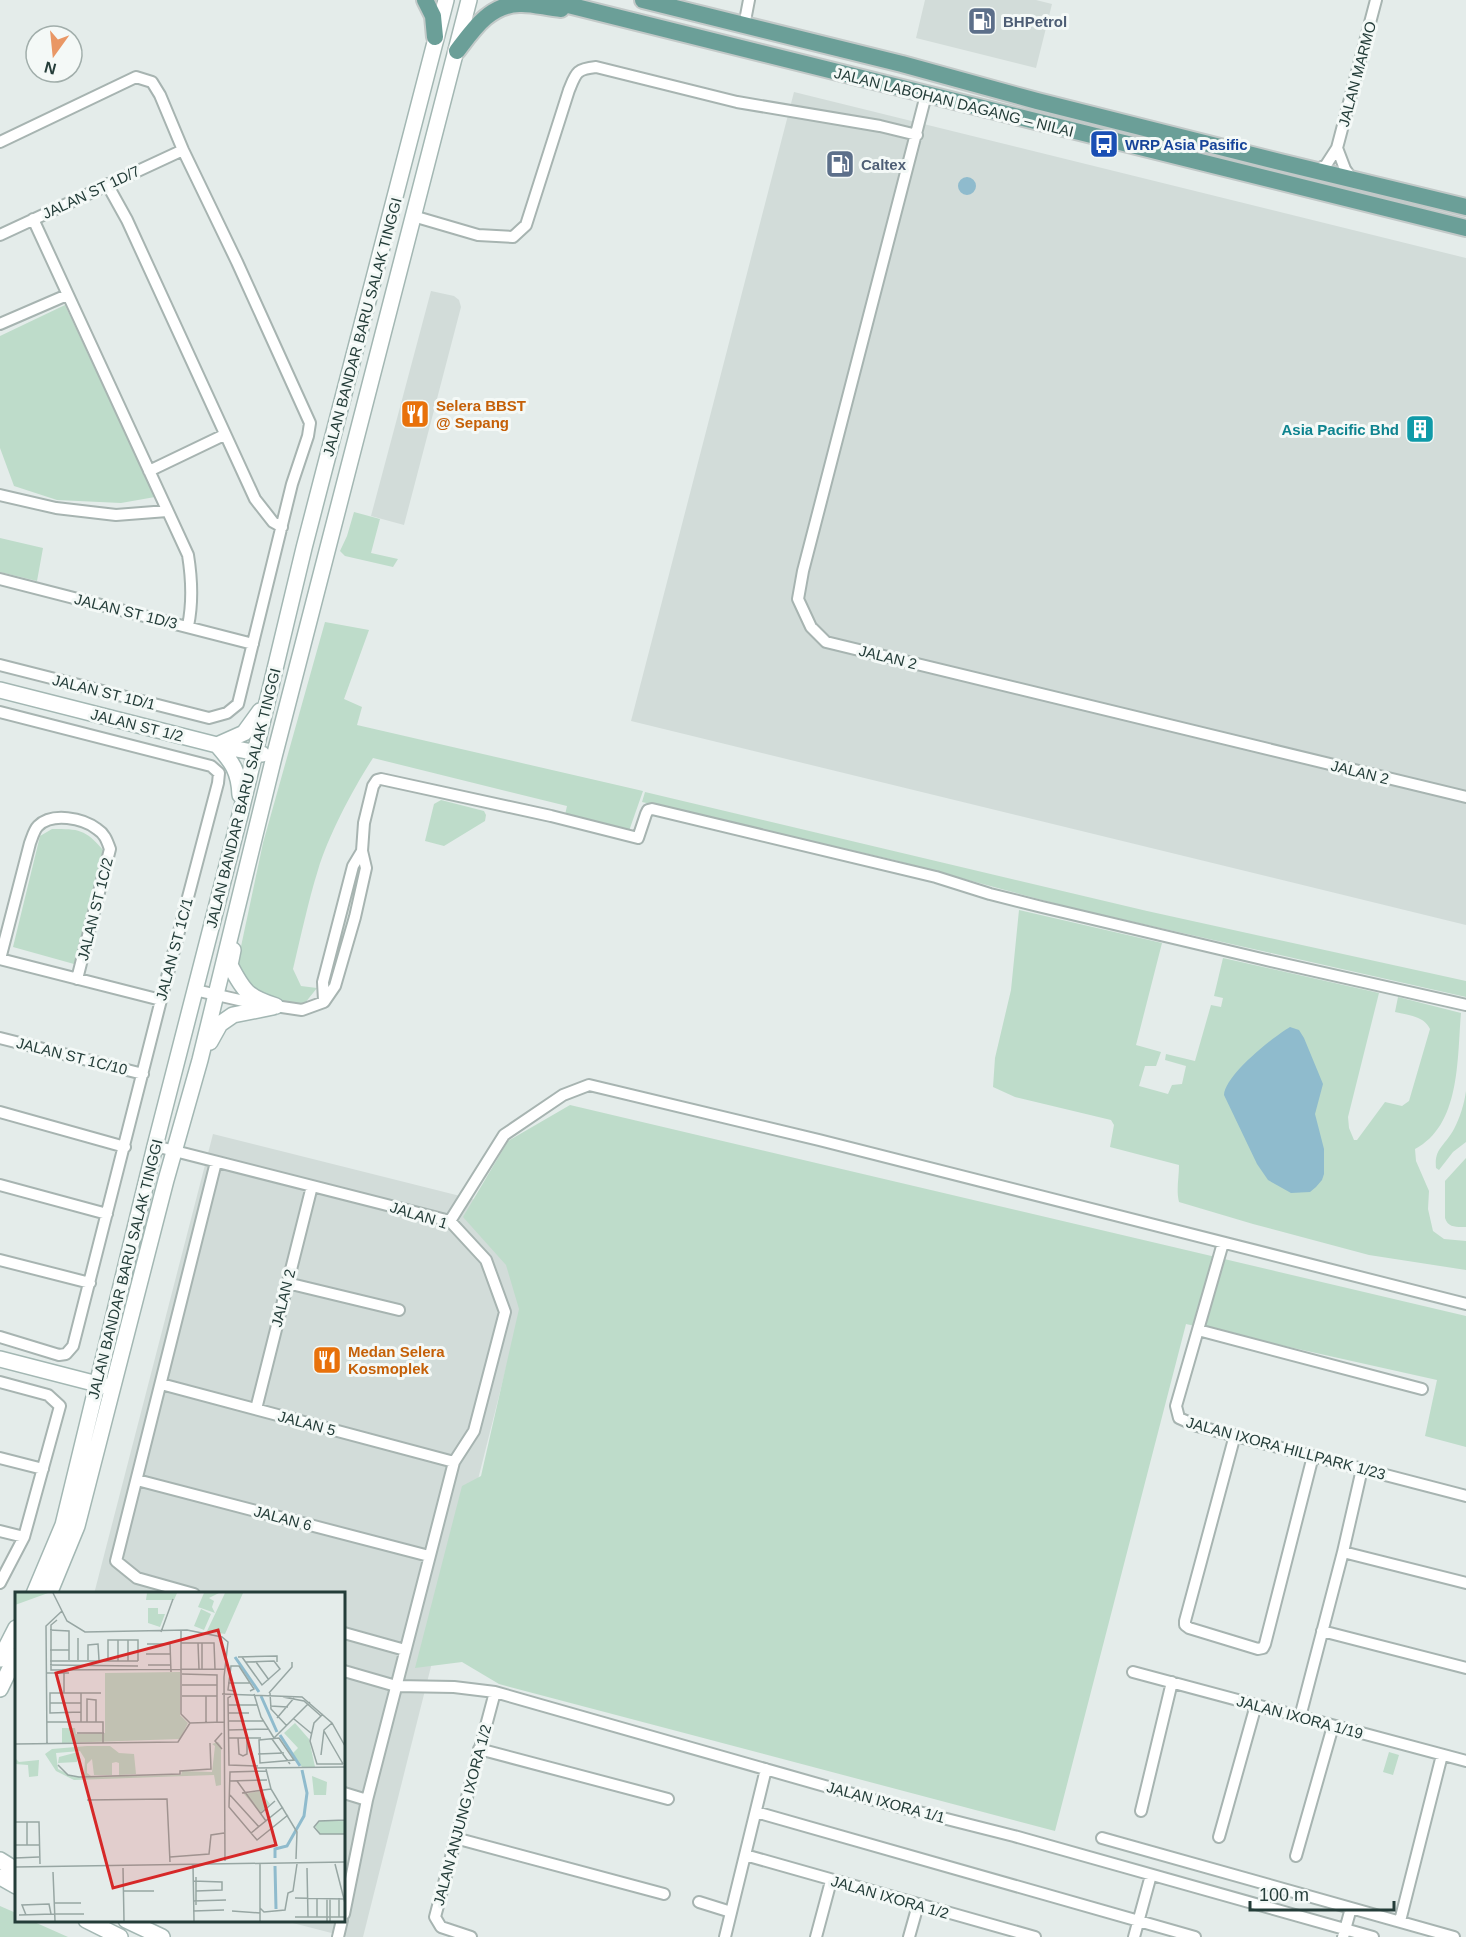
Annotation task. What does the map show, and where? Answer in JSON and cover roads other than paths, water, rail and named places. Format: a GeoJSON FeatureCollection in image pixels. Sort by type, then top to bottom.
{"type":"FeatureCollection","features":[{"type":"Feature","properties":{"kind":"main road"},"geometry":{"type":"LineString","coordinates":[[425,0],[433,15],[435,37]]}},
{"type":"Feature","properties":{"kind":"main road","name":"JALAN BANDAR BARU SALAK TINGGI"},"geometry":{"type":"LineString","coordinates":[[41,1592],[63,1525],[240,815],[267,698],[446,0]]}},
{"type":"Feature","properties":{"kind":"main road","name":"JALAN BANDAR BARU SALAK TINGGI"},"geometry":{"type":"LineString","coordinates":[[41,1592],[77,1526],[200,1060],[274,757],[470,0]]}},
{"type":"Feature","properties":{"kind":"main road","name":"JALAN LABOHAN DAGANG ‒ NILAI"},"geometry":{"type":"LineString","coordinates":[[548,0],[1466,228]]}},
{"type":"Feature","properties":{"kind":"main road","name":"JALAN LABOHAN DAGANG ‒ NILAI"},"geometry":{"type":"LineString","coordinates":[[643,0],[1466,207]]}},
{"type":"Feature","properties":{"kind":"main road"},"geometry":{"type":"LineString","coordinates":[[457,51],[479,22],[496,10],[518,4],[601,14]]}},
{"type":"Feature","properties":{"kind":"main road"},"geometry":{"type":"LineString","coordinates":[[413,129],[434,136]]}},
{"type":"Feature","properties":{"kind":"main road","name":"JALAN ST 1/2"},"geometry":{"type":"LineString","coordinates":[[0,690],[217,745],[274,757]]}},
{"type":"Feature","properties":{"kind":"main road"},"geometry":{"type":"LineString","coordinates":[[240,815],[240,784],[235,766],[217,745],[244,733],[267,698]]}},
{"type":"Feature","properties":{"kind":"main road"},"geometry":{"type":"LineString","coordinates":[[244,879],[230,964],[248,994],[276,1006]]}},
{"type":"Feature","properties":{"kind":"main road"},"geometry":{"type":"LineString","coordinates":[[200,1060],[220,1024],[233,1015],[276,1006]]}},
{"type":"Feature","properties":{"kind":"main road"},"geometry":{"type":"LineString","coordinates":[[0,1359],[113,1388]]}},
{"type":"Feature","properties":{"kind":"main road"},"geometry":{"type":"LineString","coordinates":[[0,1659],[15,1630]]}},
{"type":"Feature","properties":{"kind":"main road"},"geometry":{"type":"LineString","coordinates":[[0,1689],[15,1658]]}},
{"type":"Feature","properties":{"kind":"main road"},"geometry":{"type":"LineString","coordinates":[[0,1860],[15,1869]]}},
{"type":"Feature","properties":{"kind":"main road"},"geometry":{"type":"LineString","coordinates":[[0,1877],[15,1885]]}},
{"type":"Feature","properties":{"kind":"main road"},"geometry":{"type":"LineString","coordinates":[[90,1922],[120,1937]]}},
{"type":"Feature","properties":{"kind":"main road"},"geometry":{"type":"LineString","coordinates":[[130,1922],[162,1937]]}},
{"type":"Feature","properties":{"kind":"street"},"geometry":{"type":"LineString","coordinates":[[744,26],[749,0]]}},
{"type":"Feature","properties":{"kind":"street","name":"JALAN MARMO"},"geometry":{"type":"LineString","coordinates":[[1337,148],[1376,0]]}},
{"type":"Feature","properties":{"kind":"street"},"geometry":{"type":"LineString","coordinates":[[413,216],[478,235],[513,237],[526,225],[569,90],[582,68],[596,67],[736,102],[880,126],[917,135]]}},
{"type":"Feature","properties":{"kind":"street"},"geometry":{"type":"LineString","coordinates":[[0,142],[136,77],[152,82],[160,95],[183,150],[310,423],[253,644]]}},
{"type":"Feature","properties":{"kind":"street","name":"JALAN 2"},"geometry":{"type":"LineString","coordinates":[[926,95],[803,571],[798,599],[811,627],[826,642],[1466,797]]}},
{"type":"Feature","properties":{"kind":"street"},"geometry":{"type":"LineString","coordinates":[[1316,170],[1326,165],[1337,148]]}},
{"type":"Feature","properties":{"kind":"street"},"geometry":{"type":"LineString","coordinates":[[1337,148],[1345,169],[1352,179]]}},
{"type":"Feature","properties":{"kind":"street","name":"JALAN ST 1D/7"},"geometry":{"type":"LineString","coordinates":[[0,235],[183,150]]}},
{"type":"Feature","properties":{"kind":"street"},"geometry":{"type":"LineString","coordinates":[[107,184],[127,220],[255,499],[273,522],[282,527]]}},
{"type":"Feature","properties":{"kind":"street"},"geometry":{"type":"LineString","coordinates":[[33,219],[188,555],[192,576],[193,605],[188,626]]}},
{"type":"Feature","properties":{"kind":"street"},"geometry":{"type":"LineString","coordinates":[[0,324],[67,295]]}},
{"type":"Feature","properties":{"kind":"street"},"geometry":{"type":"LineString","coordinates":[[149,471],[224,435]]}},
{"type":"Feature","properties":{"kind":"street"},"geometry":{"type":"LineString","coordinates":[[0,495],[56,508],[116,515],[167,511]]}},
{"type":"Feature","properties":{"kind":"street","name":"JALAN ST 1D/3"},"geometry":{"type":"LineString","coordinates":[[0,579],[253,644]]}},
{"type":"Feature","properties":{"kind":"street","name":"JALAN ST 1D/1"},"geometry":{"type":"LineString","coordinates":[[0,665],[209,718],[227,713],[238,704],[253,644]]}},
{"type":"Feature","properties":{"kind":"street","name":"JALAN ST 1C/1"},"geometry":{"type":"LineString","coordinates":[[0,712],[212,766],[219,773],[73,1346],[66,1354],[59,1355],[0,1337]]}},
{"type":"Feature","properties":{"kind":"street"},"geometry":{"type":"LineString","coordinates":[[195,990],[302,1010],[324,1002],[335,986],[355,917],[366,868],[362,851],[364,823],[373,786],[377,780],[381,779],[551,816],[638,838],[646,814],[652,809],[936,877],[990,894],[1064,912],[1466,1005]]}},
{"type":"Feature","properties":{"kind":"street","name":"JALAN ST 1C/2"},"geometry":{"type":"LineString","coordinates":[[0,959],[30,843],[37,826],[50,819],[62,818],[79,821],[96,827],[104,835],[110,849],[77,979]]}},
{"type":"Feature","properties":{"kind":"street"},"geometry":{"type":"LineString","coordinates":[[0,959],[161,1000]]}},
{"type":"Feature","properties":{"kind":"street","name":"JALAN ST 1C/10"},"geometry":{"type":"LineString","coordinates":[[0,1038],[143,1074]]}},
{"type":"Feature","properties":{"kind":"street"},"geometry":{"type":"LineString","coordinates":[[450,1221],[504,1135],[563,1095],[589,1085],[842,1146],[1466,1304]]}},
{"type":"Feature","properties":{"kind":"street"},"geometry":{"type":"LineString","coordinates":[[0,1112],[125,1147]]}},
{"type":"Feature","properties":{"kind":"street","name":"JALAN 1"},"geometry":{"type":"LineString","coordinates":[[156,1146],[450,1221],[486,1260],[505,1312],[474,1431],[454,1462]]}},
{"type":"Feature","properties":{"kind":"street"},"geometry":{"type":"LineString","coordinates":[[190,1592],[136,1578],[116,1561],[216,1161]]}},
{"type":"Feature","properties":{"kind":"street"},"geometry":{"type":"LineString","coordinates":[[0,1185],[107,1214]]}},
{"type":"Feature","properties":{"kind":"street","name":"JALAN 2"},"geometry":{"type":"LineString","coordinates":[[256,1409],[312,1186]]}},
{"type":"Feature","properties":{"kind":"street","name":"JALAN IXORA HILLPARK 1/23"},"geometry":{"type":"LineString","coordinates":[[1223,1243],[1176,1406],[1179,1418],[1186,1423],[1466,1496]]}},
{"type":"Feature","properties":{"kind":"street"},"geometry":{"type":"LineString","coordinates":[[0,1260],[90,1283]]}},
{"type":"Feature","properties":{"kind":"street"},"geometry":{"type":"LineString","coordinates":[[287,1282],[399,1310]]}},
{"type":"Feature","properties":{"kind":"street"},"geometry":{"type":"LineString","coordinates":[[1198,1330],[1422,1389]]}},
{"type":"Feature","properties":{"kind":"street"},"geometry":{"type":"LineString","coordinates":[[0,1382],[48,1395],[60,1406],[24,1537],[0,1583]]}},
{"type":"Feature","properties":{"kind":"street","name":"JALAN 5"},"geometry":{"type":"LineString","coordinates":[[161,1384],[454,1462]]}},
{"type":"Feature","properties":{"kind":"street"},"geometry":{"type":"LineString","coordinates":[[1235,1435],[1185,1625],[1258,1649],[1265,1644],[1313,1456]]}},
{"type":"Feature","properties":{"kind":"street"},"geometry":{"type":"LineString","coordinates":[[0,1458],[43,1469]]}},
{"type":"Feature","properties":{"kind":"street"},"geometry":{"type":"LineString","coordinates":[[345,1905],[367,1800],[454,1462]]}},
{"type":"Feature","properties":{"kind":"street"},"geometry":{"type":"LineString","coordinates":[[1300,1717],[1343,1552],[1362,1468]]}},
{"type":"Feature","properties":{"kind":"street","name":"JALAN 6"},"geometry":{"type":"LineString","coordinates":[[137,1480],[429,1556]]}},
{"type":"Feature","properties":{"kind":"street"},"geometry":{"type":"LineString","coordinates":[[0,1531],[24,1537]]}},
{"type":"Feature","properties":{"kind":"street"},"geometry":{"type":"LineString","coordinates":[[1343,1552],[1466,1583]]}},
{"type":"Feature","properties":{"kind":"street"},"geometry":{"type":"LineString","coordinates":[[1322,1631],[1466,1668]]}},
{"type":"Feature","properties":{"kind":"street"},"geometry":{"type":"LineString","coordinates":[[345,1633],[405,1650]]}},
{"type":"Feature","properties":{"kind":"street","name":"JALAN IXORA 1/1"},"geometry":{"type":"LineString","coordinates":[[345,1671],[396,1686],[454,1687],[495,1692],[1150,1875],[1344,1933],[1372,1937]]}},
{"type":"Feature","properties":{"kind":"street","name":"JALAN IXORA 1/19"},"geometry":{"type":"LineString","coordinates":[[1133,1672],[1466,1761]]}},
{"type":"Feature","properties":{"kind":"street"},"geometry":{"type":"LineString","coordinates":[[1141,1811],[1172,1682]]}},
{"type":"Feature","properties":{"kind":"street","name":"JALAN ANJUNG IXORA 1/2"},"geometry":{"type":"LineString","coordinates":[[471,1937],[448,1931],[441,1927],[435,1917],[454,1838],[495,1692]]}},
{"type":"Feature","properties":{"kind":"street"},"geometry":{"type":"LineString","coordinates":[[1220,1837],[1256,1705]]}},
{"type":"Feature","properties":{"kind":"street"},"geometry":{"type":"LineString","coordinates":[[1296,1856],[1333,1726]]}},
{"type":"Feature","properties":{"kind":"street"},"geometry":{"type":"LineString","coordinates":[[479,1749],[668,1799]]}},
{"type":"Feature","properties":{"kind":"street"},"geometry":{"type":"LineString","coordinates":[[1400,1921],[1442,1755]]}},
{"type":"Feature","properties":{"kind":"street"},"geometry":{"type":"LineString","coordinates":[[725,1937],[766,1769]]}},
{"type":"Feature","properties":{"kind":"street"},"geometry":{"type":"LineString","coordinates":[[345,1793],[367,1800]]}},
{"type":"Feature","properties":{"kind":"street"},"geometry":{"type":"LineString","coordinates":[[756,1812],[1195,1937]]}},
{"type":"Feature","properties":{"kind":"street"},"geometry":{"type":"LineString","coordinates":[[454,1838],[664,1894]]}},
{"type":"Feature","properties":{"kind":"street"},"geometry":{"type":"LineString","coordinates":[[1102,1838],[1454,1937]]}},
{"type":"Feature","properties":{"kind":"street","name":"JALAN IXORA 1/2"},"geometry":{"type":"LineString","coordinates":[[745,1855],[918,1905],[999,1932],[1035,1937]]}},
{"type":"Feature","properties":{"kind":"street"},"geometry":{"type":"LineString","coordinates":[[1134,1937],[1150,1875]]}},
{"type":"Feature","properties":{"kind":"street"},"geometry":{"type":"LineString","coordinates":[[816,1937],[831,1881]]}},
{"type":"Feature","properties":{"kind":"street"},"geometry":{"type":"LineString","coordinates":[[699,1902],[731,1912]]}},
{"type":"Feature","properties":{"kind":"street"},"geometry":{"type":"LineString","coordinates":[[909,1937],[918,1905]]}},
{"type":"Feature","properties":{"kind":"street"},"geometry":{"type":"LineString","coordinates":[[1344,1933],[1351,1908]]}},
{"type":"Feature","properties":{"kind":"street"},"geometry":{"type":"LineString","coordinates":[[338,1937],[342,1922]]}},
{"type":"Feature","properties":{"kind":"water"},"geometry":{"type":"Polygon","coordinates":[[[963,177],[971,177],[976,182],[974,193],[963,195],[958,190],[958,182],[963,177]]]}},
{"type":"Feature","properties":{"kind":"water"},"geometry":{"type":"Polygon","coordinates":[[[1290,1027],[1299,1030],[1304,1038],[1323,1084],[1315,1114],[1324,1149],[1324,1174],[1322,1180],[1310,1192],[1291,1193],[1268,1180],[1257,1164],[1224,1095],[1232,1077],[1241,1067],[1290,1027]]]}},
{"type":"Feature","properties":{"kind":"place","name":"BHPetrol"},"geometry":{"type":"Point","coordinates":[982,21]}},
{"type":"Feature","properties":{"kind":"place","name":"WRP Asia Pasific"},"geometry":{"type":"Point","coordinates":[1104,144]}},
{"type":"Feature","properties":{"kind":"place","name":"Caltex"},"geometry":{"type":"Point","coordinates":[840,164]}},
{"type":"Feature","properties":{"kind":"place","name":"Selera BBST @ Sepang"},"geometry":{"type":"Point","coordinates":[415,414]}},
{"type":"Feature","properties":{"kind":"place","name":"Asia Pacific Bhd"},"geometry":{"type":"Point","coordinates":[1420,429]}},
{"type":"Feature","properties":{"kind":"place","name":"Medan Selera Kosmoplek"},"geometry":{"type":"Point","coordinates":[327,1360]}}]}
